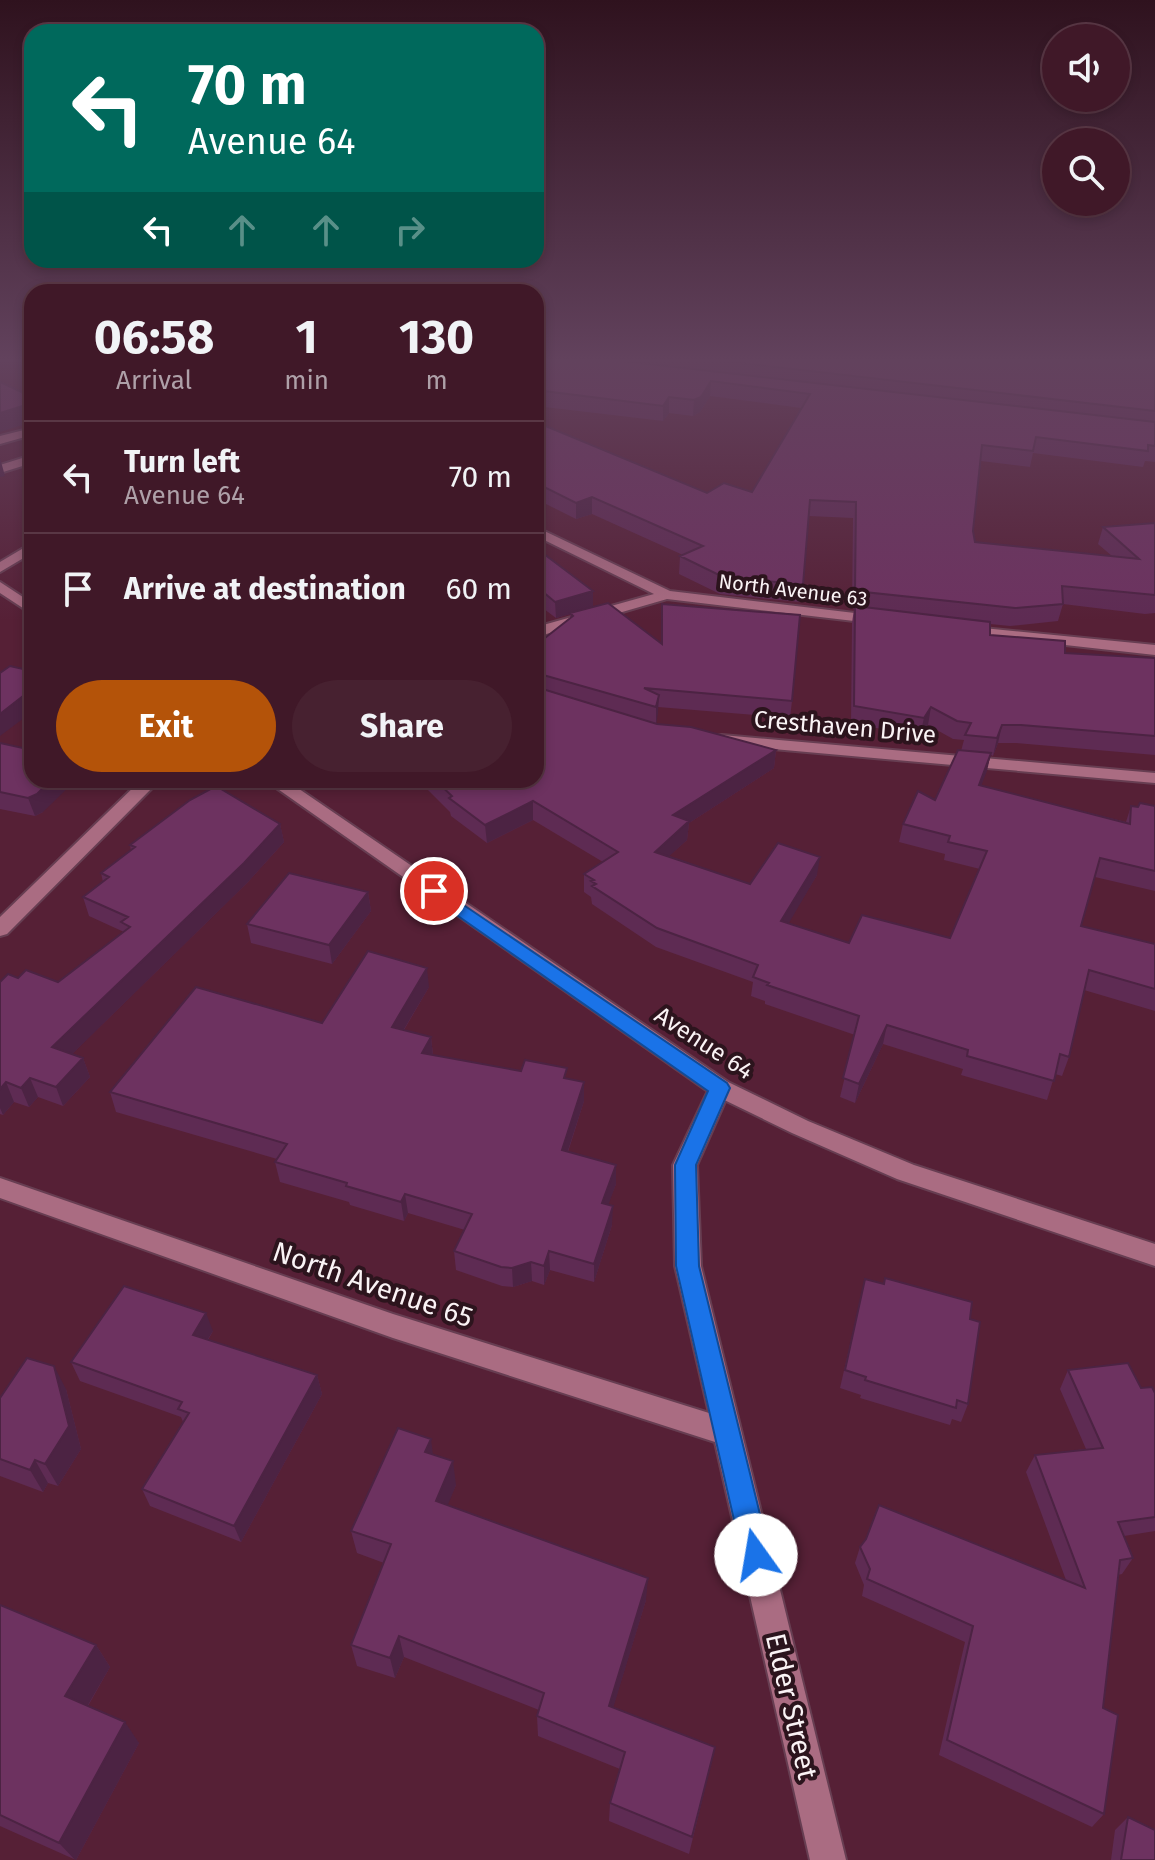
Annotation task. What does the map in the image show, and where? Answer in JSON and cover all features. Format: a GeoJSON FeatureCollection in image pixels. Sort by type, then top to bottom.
{"type":"FeatureCollection","features":[{"type":"Feature","properties":{"kind":"street"},"geometry":{"type":"LineString","coordinates":[[0,469],[24,462]]}},
{"type":"Feature","properties":{"kind":"street","name":"North Avenue 63"},"geometry":{"type":"LineString","coordinates":[[544,535],[667,595],[903,623]]}},
{"type":"Feature","properties":{"kind":"street"},"geometry":{"type":"LineString","coordinates":[[0,568],[24,552]]}},
{"type":"Feature","properties":{"kind":"street"},"geometry":{"type":"LineString","coordinates":[[0,586],[24,604]]}},
{"type":"Feature","properties":{"kind":"street"},"geometry":{"type":"LineString","coordinates":[[544,630],[667,595]]}},
{"type":"Feature","properties":{"kind":"street"},"geometry":{"type":"LineString","coordinates":[[950,628],[1155,650]]}},
{"type":"Feature","properties":{"kind":"street","name":"Cresthaven Drive"},"geometry":{"type":"LineString","coordinates":[[701,738],[1155,778]]}},
{"type":"Feature","properties":{"kind":"street"},"geometry":{"type":"LineString","coordinates":[[0,929],[143,788]]}},
{"type":"Feature","properties":{"kind":"street","name":"Avenue 64"},"geometry":{"type":"LineString","coordinates":[[286,788],[720,1088],[800,1127],[906,1172],[1155,1255]]}},
{"type":"Feature","properties":{"kind":"street","name":"Elder Street"},"geometry":{"type":"LineString","coordinates":[[720,1088],[685,1165],[688,1266],[828,1860]]}},
{"type":"Feature","properties":{"kind":"street","name":"North Avenue 65"},"geometry":{"type":"LineString","coordinates":[[0,1188],[393,1326],[727,1432]]}},
{"type":"Feature","properties":{"kind":"building"},"geometry":{"type":"Polygon","coordinates":[[[544,448],[598,448],[707,493],[724,483],[752,492],[778,448],[982,448],[973,531],[975,542],[1139,559],[1103,527],[1155,523],[1155,595],[1062,586],[1063,604],[1015,608],[855,591],[856,502],[810,500],[803,585],[721,576],[680,556],[703,546],[592,497],[576,503],[544,487],[544,448]]]}},
{"type":"Feature","properties":{"kind":"building"},"geometry":{"type":"Polygon","coordinates":[[[1006,448],[1034,448],[1033,451],[1006,448]]]}},
{"type":"Feature","properties":{"kind":"building"},"geometry":{"type":"Polygon","coordinates":[[[1122,448],[1148,448],[1148,451],[1122,448]]]}},
{"type":"Feature","properties":{"kind":"building"},"geometry":{"type":"Polygon","coordinates":[[[544,554],[593,591],[555,602],[544,593],[544,554]]]}},
{"type":"Feature","properties":{"kind":"building"},"geometry":{"type":"Polygon","coordinates":[[[608,603],[662,644],[662,604],[800,615],[792,701],[644,688],[659,695],[656,707],[544,675],[544,639],[573,616],[570,613],[608,603]]]}},
{"type":"Feature","properties":{"kind":"building"},"geometry":{"type":"Polygon","coordinates":[[[855,606],[990,622],[990,635],[1065,641],[1065,653],[1155,658],[1155,736],[1021,725],[1002,725],[997,738],[965,735],[971,723],[957,721],[931,707],[924,718],[854,706],[855,606]]]}},
{"type":"Feature","properties":{"kind":"building"},"geometry":{"type":"Polygon","coordinates":[[[10,666],[24,669],[24,695],[0,714],[0,673],[10,666]]]}},
{"type":"Feature","properties":{"kind":"building"},"geometry":{"type":"Polygon","coordinates":[[[544,689],[657,724],[691,727],[776,750],[673,815],[689,821],[655,852],[750,884],[778,843],[820,857],[781,921],[849,943],[862,915],[950,938],[987,851],[948,842],[950,836],[903,824],[918,791],[935,800],[958,750],[991,753],[979,785],[1130,824],[1131,806],[1138,807],[1140,803],[1155,806],[1155,871],[1100,858],[1081,926],[1155,944],[1155,989],[1089,970],[1069,1057],[1060,1054],[1054,1081],[967,1056],[968,1050],[887,1025],[859,1084],[843,1078],[859,1016],[767,985],[769,983],[753,977],[758,965],[657,928],[592,886],[596,884],[591,881],[594,880],[584,874],[618,852],[533,801],[485,825],[449,798],[452,796],[444,788],[544,788],[544,689]]]}},
{"type":"Feature","properties":{"kind":"building"},"geometry":{"type":"Polygon","coordinates":[[[0,743],[24,748],[24,788],[43,788],[28,798],[0,792],[0,743]]]}},
{"type":"Feature","properties":{"kind":"building"},"geometry":{"type":"Polygon","coordinates":[[[212,788],[219,788],[280,824],[244,863],[52,1047],[83,1058],[56,1087],[30,1078],[21,1088],[6,1082],[0,1089],[0,982],[8,974],[18,978],[26,970],[58,982],[130,927],[121,922],[128,917],[83,897],[109,877],[101,873],[135,847],[130,845],[190,800],[212,788]]]}},
{"type":"Feature","properties":{"kind":"building"},"geometry":{"type":"Polygon","coordinates":[[[289,873],[368,892],[329,945],[247,924],[289,873]]]}},
{"type":"Feature","properties":{"kind":"building"},"geometry":{"type":"Polygon","coordinates":[[[368,951],[427,968],[392,1027],[431,1037],[422,1053],[521,1071],[525,1060],[567,1068],[564,1078],[584,1082],[562,1150],[616,1165],[602,1203],[613,1206],[594,1264],[549,1251],[544,1266],[531,1262],[512,1268],[501,1267],[454,1251],[472,1214],[405,1194],[401,1202],[346,1186],[347,1183],[275,1162],[287,1144],[110,1092],[196,987],[322,1023],[368,951]]]}},
{"type":"Feature","properties":{"kind":"building"},"geometry":{"type":"Polygon","coordinates":[[[885,1278],[972,1302],[970,1319],[980,1322],[968,1404],[957,1400],[956,1408],[865,1380],[866,1377],[845,1370],[865,1279],[884,1284],[885,1278]]]}},
{"type":"Feature","properties":{"kind":"building"},"geometry":{"type":"Polygon","coordinates":[[[124,1286],[206,1313],[193,1335],[317,1375],[234,1526],[142,1489],[189,1413],[178,1409],[182,1402],[71,1362],[124,1286]]]}},
{"type":"Feature","properties":{"kind":"building"},"geometry":{"type":"Polygon","coordinates":[[[27,1358],[54,1366],[69,1426],[45,1464],[35,1460],[30,1470],[0,1459],[0,1398],[27,1358]]]}},
{"type":"Feature","properties":{"kind":"building"},"geometry":{"type":"Polygon","coordinates":[[[1128,1363],[1141,1388],[1152,1387],[1155,1393],[1155,1517],[1118,1522],[1133,1558],[1120,1560],[1103,1708],[1118,1715],[1104,1814],[947,1740],[973,1626],[867,1579],[870,1569],[860,1547],[879,1505],[1085,1588],[1035,1455],[1103,1448],[1068,1370],[1128,1363]]]}},
{"type":"Feature","properties":{"kind":"building"},"geometry":{"type":"Polygon","coordinates":[[[398,1428],[431,1439],[425,1452],[453,1461],[436,1501],[648,1578],[609,1706],[715,1747],[692,1837],[610,1803],[625,1752],[537,1716],[544,1693],[399,1636],[390,1658],[351,1645],[391,1544],[351,1531],[398,1428]]]}},
{"type":"Feature","properties":{"kind":"building"},"geometry":{"type":"Polygon","coordinates":[[[0,1605],[96,1645],[65,1696],[125,1722],[59,1843],[0,1815],[0,1605]]]}},
{"type":"Feature","properties":{"kind":"building"},"geometry":{"type":"Polygon","coordinates":[[[1128,1817],[1155,1830],[1155,1860],[1121,1860],[1128,1817]]]}},
{"type":"Feature","properties":{"kind":"route"},"geometry":{"type":"LineString","coordinates":[[434,891],[720,1088],[685,1165],[688,1266],[756,1555]]}}]}
